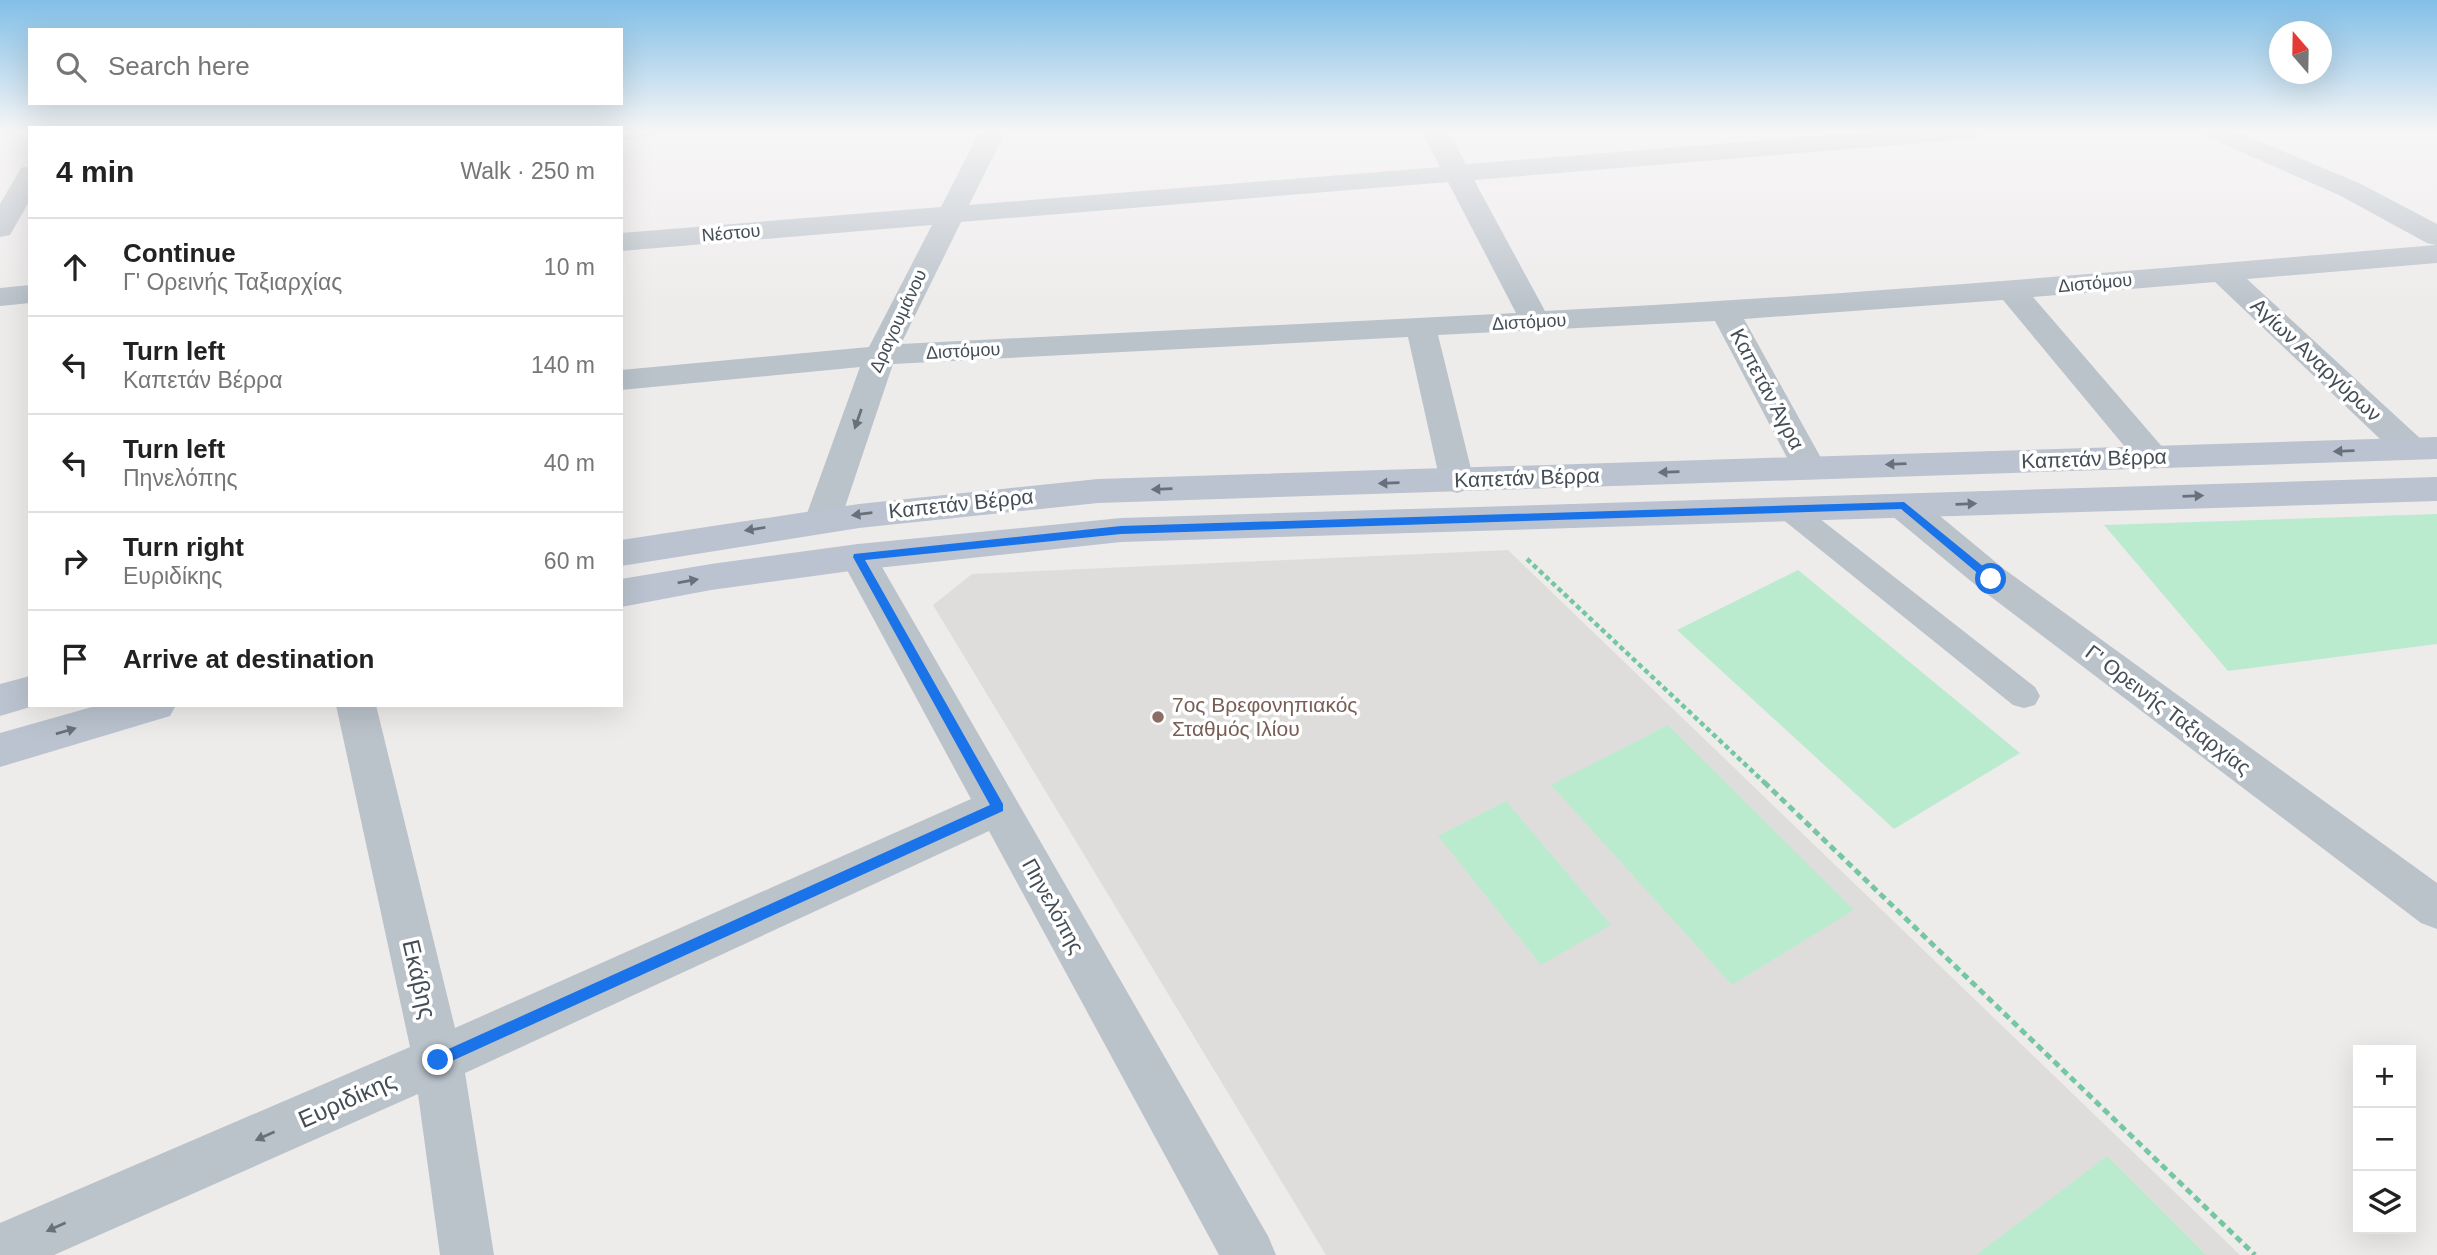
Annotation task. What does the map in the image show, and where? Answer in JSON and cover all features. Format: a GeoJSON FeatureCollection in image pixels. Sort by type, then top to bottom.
{"type":"FeatureCollection","features":[{"type":"Feature","properties":{"kind":"street"},"geometry":{"type":"LineString","coordinates":[[0,229],[22,190]]}},
{"type":"Feature","properties":{"kind":"street","name":"Δραγουμάνου"},"geometry":{"type":"LineString","coordinates":[[823,519],[880,355],[962,190]]}},
{"type":"Feature","properties":{"kind":"street","name":"Νέστου"},"geometry":{"type":"LineString","coordinates":[[623,242],[1252,190]]}},
{"type":"Feature","properties":{"kind":"street"},"geometry":{"type":"LineString","coordinates":[[1466,190],[1536,321]]}},
{"type":"Feature","properties":{"kind":"street"},"geometry":{"type":"LineString","coordinates":[[2348,190],[2423,227],[2437,237]]}},
{"type":"Feature","properties":{"kind":"street","name":"Διστόμου"},"geometry":{"type":"LineString","coordinates":[[623,380],[880,355],[1726,311],[2437,254]]}},
{"type":"Feature","properties":{"kind":"street","name":"Αγίων Αναργύρων"},"geometry":{"type":"LineString","coordinates":[[2222,272],[2424,449]]}},
{"type":"Feature","properties":{"kind":"street"},"geometry":{"type":"LineString","coordinates":[[2011,290],[2152,457]]}},
{"type":"Feature","properties":{"kind":"street"},"geometry":{"type":"LineString","coordinates":[[0,297],[28,294]]}},
{"type":"Feature","properties":{"kind":"street","name":"Καπετάν Άγρα"},"geometry":{"type":"LineString","coordinates":[[1726,311],[1809,467]]}},
{"type":"Feature","properties":{"kind":"street"},"geometry":{"type":"LineString","coordinates":[[1421,327],[1457,481]]}},
{"type":"Feature","properties":{"kind":"street","name":"Καπετάν Βέρρα"},"geometry":{"type":"LineString","coordinates":[[623,553],[823,519],[950,503],[1098,491],[2424,449]]}},
{"type":"Feature","properties":{"kind":"street","name":"Καπετάν Βέρρα"},"geometry":{"type":"LineString","coordinates":[[623,593],[711,577],[858,557],[1121,530],[2437,489]]}},
{"type":"Feature","properties":{"kind":"street","name":"Γ' Ορεινής Ταξιαρχίας"},"geometry":{"type":"LineString","coordinates":[[1904,506],[1991,579],[2437,909]]}},
{"type":"Feature","properties":{"kind":"street","name":"Πηνελόπης"},"geometry":{"type":"LineString","coordinates":[[858,557],[1249,1255]]}},
{"type":"Feature","properties":{"kind":"street"},"geometry":{"type":"LineString","coordinates":[[0,700],[28,693]]}},
{"type":"Feature","properties":{"kind":"street"},"geometry":{"type":"LineString","coordinates":[[0,750],[149,707]]}},
{"type":"Feature","properties":{"kind":"street","name":"Εκάβης"},"geometry":{"type":"LineString","coordinates":[[356,707],[438,1060],[467,1255]]}},
{"type":"Feature","properties":{"kind":"street","name":"Ευριδίκης"},"geometry":{"type":"LineString","coordinates":[[0,1251],[438,1060],[998,807]]}},
{"type":"Feature","properties":{"kind":"lane"},"geometry":{"type":"LineString","coordinates":[[1791,511],[2024,696]]}},
{"type":"Feature","properties":{"kind":"path"},"geometry":{"type":"LineString","coordinates":[[1488,518],[1515,548],[1838,851],[2255,1255]]}},
{"type":"Feature","properties":{"kind":"shaded area"},"geometry":{"type":"Polygon","coordinates":[[[1508,550],[2240,1255],[1326,1255],[933,605],[972,574],[1508,550]]]}},
{"type":"Feature","properties":{"kind":"green space"},"geometry":{"type":"Polygon","coordinates":[[[2437,514],[2437,644],[2228,671],[2104,525],[2437,514]]]}},
{"type":"Feature","properties":{"kind":"green space"},"geometry":{"type":"Polygon","coordinates":[[[1798,570],[2020,753],[1894,829],[1677,630],[1798,570]]]}},
{"type":"Feature","properties":{"kind":"green space"},"geometry":{"type":"Polygon","coordinates":[[[1668,725],[1854,910],[1732,985],[1551,785],[1668,725]]]}},
{"type":"Feature","properties":{"kind":"green space"},"geometry":{"type":"Polygon","coordinates":[[[1506,801],[1611,925],[1541,965],[1438,836],[1506,801]]]}},
{"type":"Feature","properties":{"kind":"green space"},"geometry":{"type":"Polygon","coordinates":[[[2107,1156],[2206,1255],[1976,1255],[2107,1156]]]}},
{"type":"Feature","properties":{"kind":"place","name":"7ος Βρεφονηπιακός Σταθμός Ιλίου"},"geometry":{"type":"Point","coordinates":[1158,717]}},
{"type":"Feature","properties":{"kind":"route"},"geometry":{"type":"LineString","coordinates":[[438,1060],[998,807],[858,557],[1121,530],[1904,506],[1991,579]]}}]}
